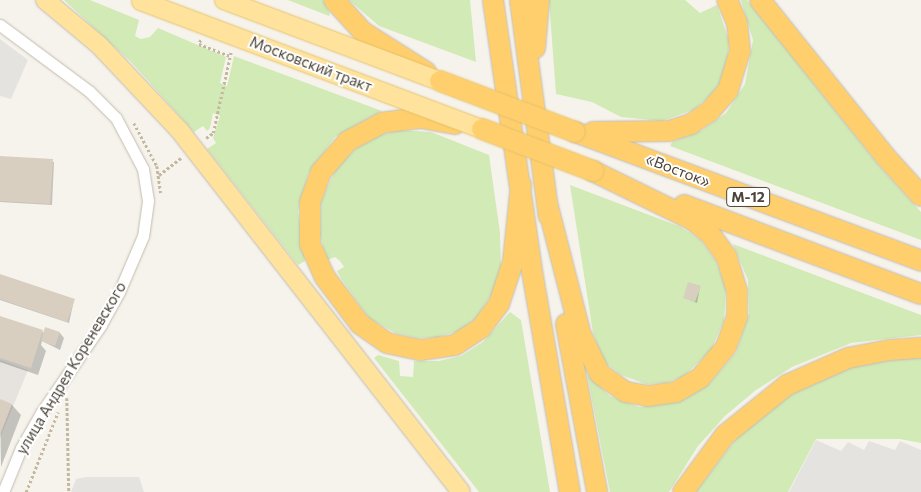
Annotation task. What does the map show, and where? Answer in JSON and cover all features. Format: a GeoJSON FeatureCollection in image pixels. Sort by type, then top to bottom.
{"type":"FeatureCollection","features":[{"type":"Feature","properties":{"kind":"highway","name":"«Восток»"},"geometry":{"type":"LineString","coordinates":[[334,0],[363,32],[440,81],[921,262]]}},
{"type":"Feature","properties":{"kind":"highway"},"geometry":{"type":"LineString","coordinates":[[520,0],[548,203],[597,492]]}},
{"type":"Feature","properties":{"kind":"highway"},"geometry":{"type":"LineString","coordinates":[[532,87],[539,0]]}},
{"type":"Feature","properties":{"kind":"highway"},"geometry":{"type":"LineString","coordinates":[[575,132],[669,131],[691,124],[710,111],[728,90],[739,58],[737,23],[727,0]]}},
{"type":"Feature","properties":{"kind":"highway"},"geometry":{"type":"LineString","coordinates":[[760,0],[884,156],[921,196]]}},
{"type":"Feature","properties":{"kind":"highway"},"geometry":{"type":"LineString","coordinates":[[493,6],[521,184],[531,265],[570,492]]}},
{"type":"Feature","properties":{"kind":"highway"},"geometry":{"type":"LineString","coordinates":[[521,184],[513,262],[503,293],[484,324],[455,345],[420,350],[382,341],[352,316],[324,276],[310,244],[308,216],[314,186],[336,151],[359,133],[394,120],[430,119],[482,129],[921,294]]}},
{"type":"Feature","properties":{"kind":"highway"},"geometry":{"type":"LineString","coordinates":[[548,203],[581,336],[592,362],[617,388],[634,395],[653,396],[676,392],[692,383],[720,356],[737,316],[735,279],[726,256],[700,225],[593,171]]}},
{"type":"Feature","properties":{"kind":"highway"},"geometry":{"type":"LineString","coordinates":[[683,492],[726,435],[787,385],[848,358],[889,350],[921,348]]}},
{"type":"Feature","properties":{"kind":"main road"},"geometry":{"type":"LineString","coordinates":[[45,0],[117,62],[180,131],[462,492]]}},
{"type":"Feature","properties":{"kind":"main road","name":"Московский тракт"},"geometry":{"type":"LineString","coordinates":[[140,0],[482,129]]}},
{"type":"Feature","properties":{"kind":"main road","name":"Московский тракт"},"geometry":{"type":"LineString","coordinates":[[224,0],[440,81]]}},
{"type":"Feature","properties":{"kind":"street","name":"улица Андрея Кореневского"},"geometry":{"type":"LineString","coordinates":[[0,25],[104,105],[129,138],[147,185],[146,225],[127,275],[101,325],[41,414],[21,448],[3,492]]}},
{"type":"Feature","properties":{"kind":"path"},"geometry":{"type":"LineString","coordinates":[[202,36],[199,44],[230,56]]}},
{"type":"Feature","properties":{"kind":"path"},"geometry":{"type":"LineString","coordinates":[[206,138],[213,133],[234,44]]}},
{"type":"Feature","properties":{"kind":"path"},"geometry":{"type":"LineString","coordinates":[[130,118],[153,157],[159,175],[161,200]]}},
{"type":"Feature","properties":{"kind":"path"},"geometry":{"type":"LineString","coordinates":[[159,175],[183,156]]}},
{"type":"Feature","properties":{"kind":"path"},"geometry":{"type":"LineString","coordinates":[[62,401],[67,394],[69,492]]}},
{"type":"Feature","properties":{"kind":"path"},"geometry":{"type":"LineString","coordinates":[[26,492],[59,409]]}},
{"type":"Feature","properties":{"kind":"shaded area"},"geometry":{"type":"Polygon","coordinates":[[[0,39],[28,60],[11,99],[0,96],[0,39]]]}},
{"type":"Feature","properties":{"kind":"shaded area"},"geometry":{"type":"Polygon","coordinates":[[[0,360],[28,370],[0,438],[0,360]]]}},
{"type":"Feature","properties":{"kind":"shaded area"},"geometry":{"type":"Polygon","coordinates":[[[816,440],[841,451],[848,442],[864,450],[869,441],[895,450],[900,441],[921,450],[921,492],[789,492],[816,440]]]}},
{"type":"Feature","properties":{"kind":"shaded area"},"geometry":{"type":"Polygon","coordinates":[[[86,477],[139,477],[144,492],[71,492],[76,479],[86,477]]]}},
{"type":"Feature","properties":{"kind":"green space"},"geometry":{"type":"Polygon","coordinates":[[[64,0],[90,0],[139,20],[135,36],[141,39],[150,37],[158,28],[226,57],[220,83],[227,86],[234,56],[382,111],[335,137],[308,174],[298,211],[305,261],[298,265],[207,149],[216,143],[213,138],[220,116],[213,113],[210,128],[207,131],[203,126],[194,132],[132,63],[64,0]]]}},
{"type":"Feature","properties":{"kind":"green space"},"geometry":{"type":"Polygon","coordinates":[[[288,0],[323,0],[330,13],[329,16],[288,0]]]}},
{"type":"Feature","properties":{"kind":"green space"},"geometry":{"type":"Polygon","coordinates":[[[349,0],[470,0],[476,62],[379,26],[349,0]]]}},
{"type":"Feature","properties":{"kind":"green space"},"geometry":{"type":"Polygon","coordinates":[[[549,0],[685,0],[700,13],[717,5],[729,41],[727,63],[721,81],[711,95],[693,110],[662,121],[621,117],[592,102],[556,94],[549,0]]]}},
{"type":"Feature","properties":{"kind":"green space"},"geometry":{"type":"Polygon","coordinates":[[[741,0],[747,0],[879,166],[921,212],[921,240],[670,146],[672,142],[703,130],[726,113],[745,84],[753,40],[741,0]]]}},
{"type":"Feature","properties":{"kind":"green space"},"geometry":{"type":"Polygon","coordinates":[[[400,130],[431,132],[489,155],[500,233],[501,267],[492,294],[476,318],[459,331],[438,337],[417,338],[395,333],[369,318],[337,271],[344,267],[340,261],[335,257],[327,260],[320,235],[321,202],[336,168],[359,146],[380,135],[400,130]]]}},
{"type":"Feature","properties":{"kind":"green space"},"geometry":{"type":"Polygon","coordinates":[[[570,185],[681,227],[700,240],[716,261],[726,288],[724,321],[711,350],[684,376],[666,383],[646,384],[621,375],[604,362],[593,333],[570,185]]]}},
{"type":"Feature","properties":{"kind":"green space"},"geometry":{"type":"Polygon","coordinates":[[[733,244],[921,315],[921,335],[851,343],[792,367],[756,390],[725,416],[698,446],[669,492],[610,492],[587,374],[610,396],[639,407],[682,400],[709,384],[736,353],[749,314],[748,280],[733,244]]]}},
{"type":"Feature","properties":{"kind":"green space"},"geometry":{"type":"Polygon","coordinates":[[[510,312],[521,320],[550,492],[479,492],[374,358],[378,355],[399,361],[400,376],[413,377],[414,361],[439,361],[461,356],[483,342],[510,312]]]}},
{"type":"Feature","properties":{"kind":"green space"},"geometry":{"type":"Polygon","coordinates":[[[921,357],[921,443],[900,439],[816,439],[788,492],[696,492],[742,431],[787,396],[810,383],[859,364],[921,357]]]}},
{"type":"Feature","properties":{"kind":"building"},"geometry":{"type":"Polygon","coordinates":[[[0,156],[53,159],[50,204],[0,201],[0,156]]]}},
{"type":"Feature","properties":{"kind":"building"},"geometry":{"type":"Polygon","coordinates":[[[0,274],[75,299],[67,322],[0,299],[0,274]]]}},
{"type":"Feature","properties":{"kind":"building"},"geometry":{"type":"Polygon","coordinates":[[[688,282],[701,286],[695,302],[683,298],[688,282]]]}},
{"type":"Feature","properties":{"kind":"building"},"geometry":{"type":"Polygon","coordinates":[[[0,316],[43,330],[31,368],[0,358],[0,316]]]}},
{"type":"Feature","properties":{"kind":"building"},"geometry":{"type":"Polygon","coordinates":[[[45,327],[60,332],[55,346],[41,341],[45,327]]]}},
{"type":"Feature","properties":{"kind":"building"},"geometry":{"type":"Polygon","coordinates":[[[0,399],[12,404],[0,435],[0,399]]]}}]}
